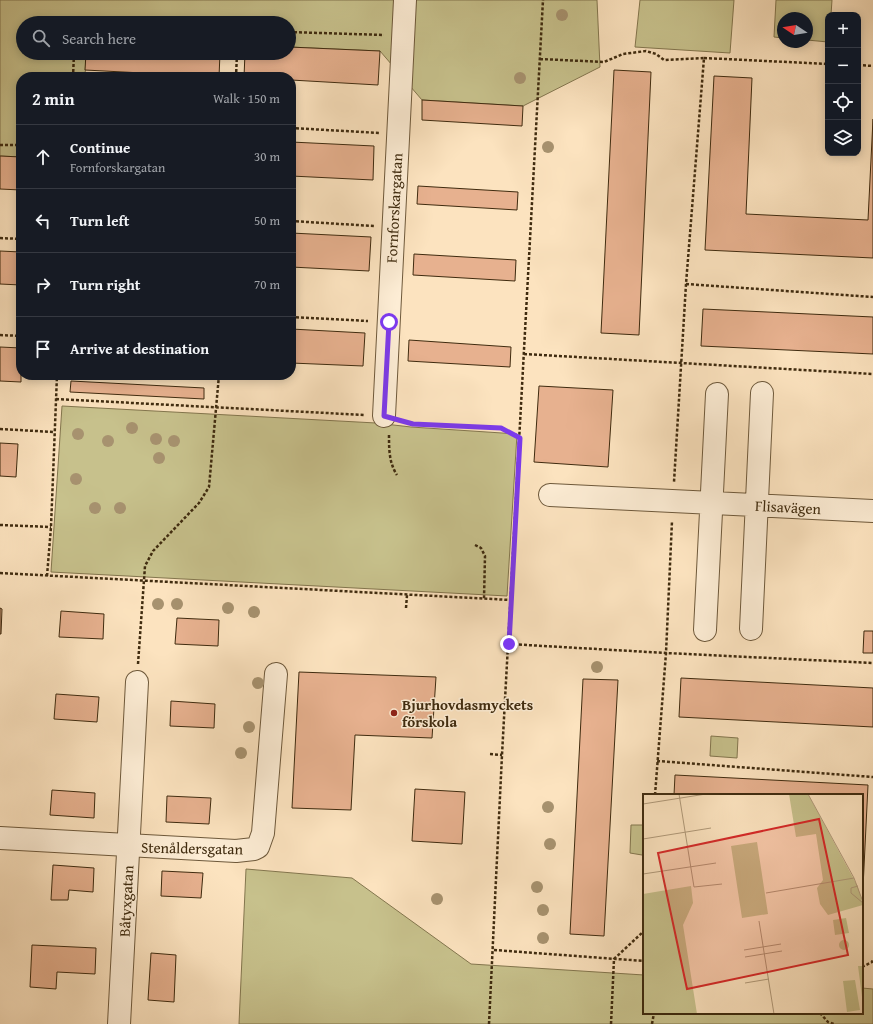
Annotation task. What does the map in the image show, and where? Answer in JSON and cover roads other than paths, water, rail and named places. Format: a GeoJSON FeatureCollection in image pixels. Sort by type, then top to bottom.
{"type":"FeatureCollection","features":[{"type":"Feature","properties":{"kind":"street","name":"Fornforskargatan"},"geometry":{"type":"LineString","coordinates":[[384,416],[405,0]]}},
{"type":"Feature","properties":{"kind":"street"},"geometry":{"type":"LineString","coordinates":[[751,629],[762,393]]}},
{"type":"Feature","properties":{"kind":"street"},"geometry":{"type":"LineString","coordinates":[[705,630],[708,503],[717,394]]}},
{"type":"Feature","properties":{"kind":"street","name":"Flisavägen"},"geometry":{"type":"LineString","coordinates":[[550,495],[873,511]]}},
{"type":"Feature","properties":{"kind":"street","name":"Stenåldersgatan"},"geometry":{"type":"LineString","coordinates":[[0,838],[129,846],[236,850],[254,849],[258,847],[263,833],[276,674]]}},
{"type":"Feature","properties":{"kind":"street","name":"Båtyxgatan"},"geometry":{"type":"LineString","coordinates":[[120,1024],[137,682]]}},
{"type":"Feature","properties":{"kind":"place","name":"Bjurhovdasmyckets förskola"},"geometry":{"type":"Point","coordinates":[394,713]}}]}
